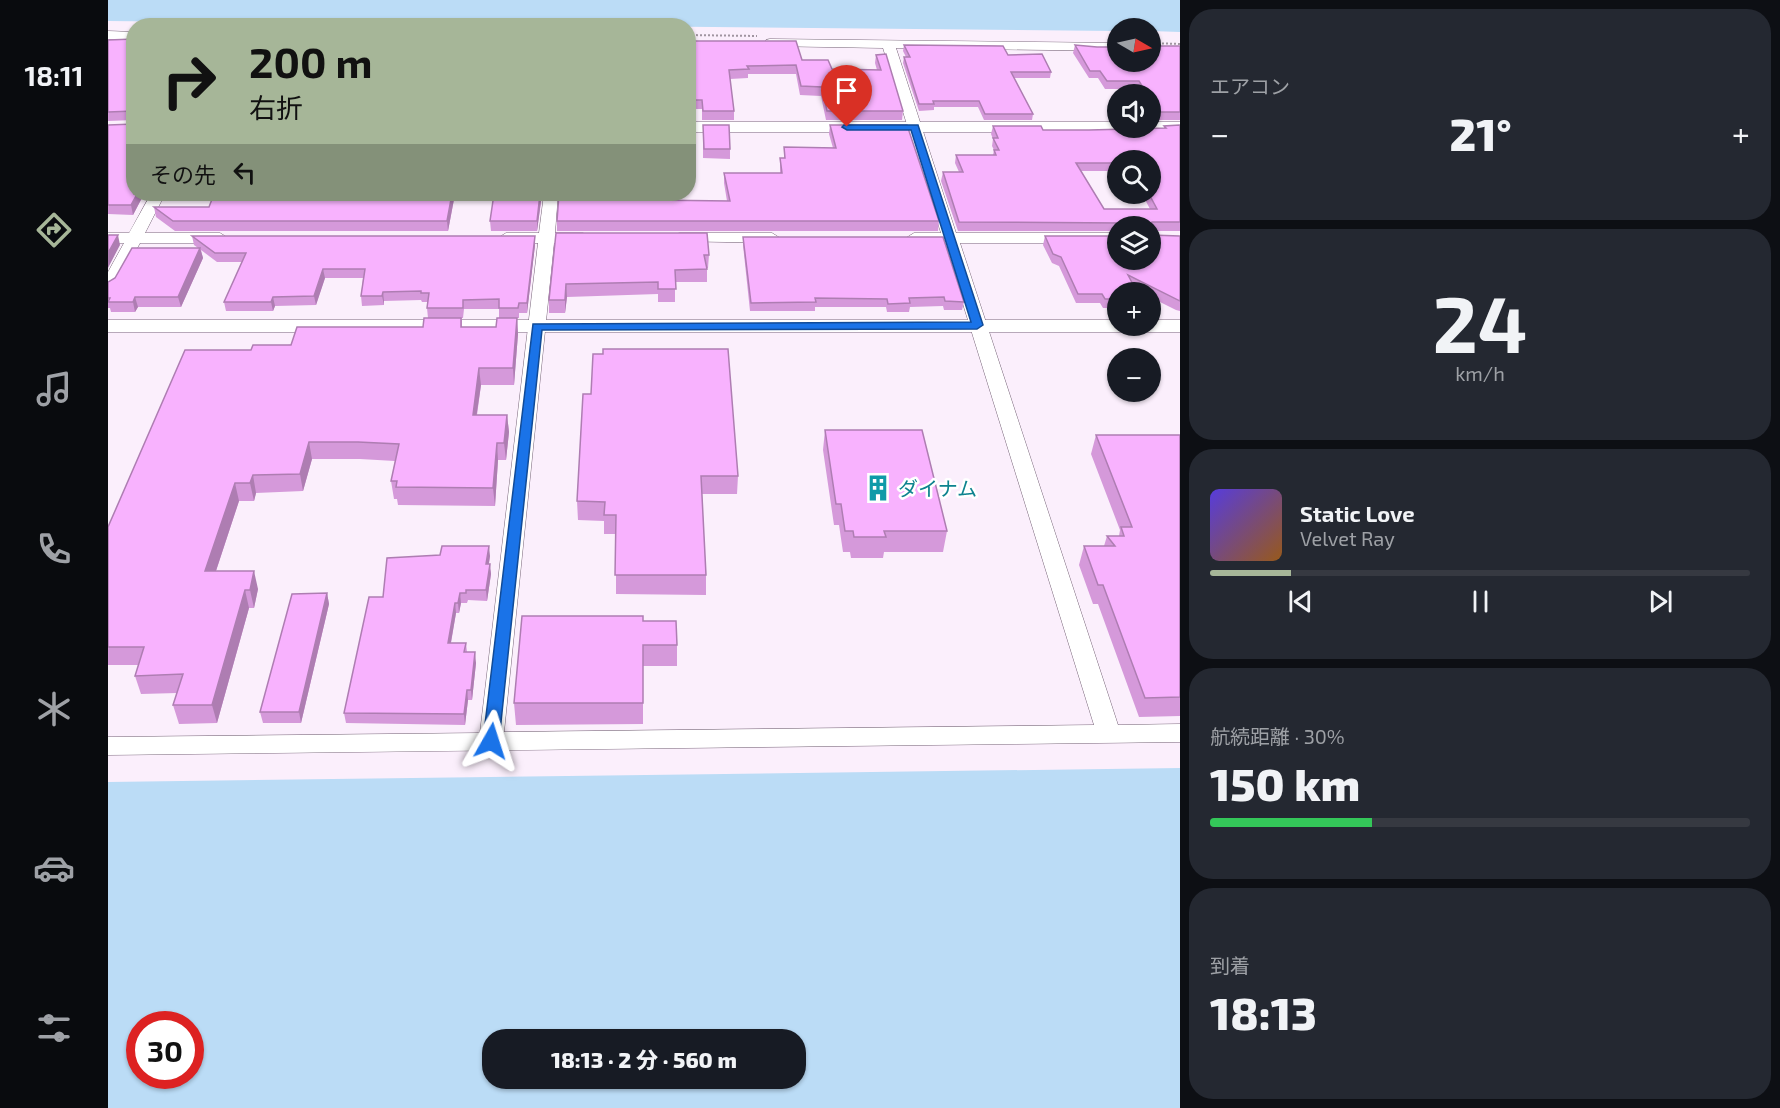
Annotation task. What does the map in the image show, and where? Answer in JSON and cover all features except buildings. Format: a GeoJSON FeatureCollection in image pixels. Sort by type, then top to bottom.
{"type":"FeatureCollection","features":[{"type":"Feature","properties":{"kind":"street"},"geometry":{"type":"LineString","coordinates":[[108,35],[126,36]]}},
{"type":"Feature","properties":{"kind":"street"},"geometry":{"type":"LineString","coordinates":[[759,43],[1107,47]]}},
{"type":"Feature","properties":{"kind":"street"},"geometry":{"type":"LineString","coordinates":[[888,44],[1109,734]]}},
{"type":"Feature","properties":{"kind":"street"},"geometry":{"type":"LineString","coordinates":[[696,127],[1107,127]]}},
{"type":"Feature","properties":{"kind":"street"},"geometry":{"type":"LineString","coordinates":[[1161,127],[1180,127]]}},
{"type":"Feature","properties":{"kind":"street"},"geometry":{"type":"LineString","coordinates":[[108,287],[154,201]]}},
{"type":"Feature","properties":{"kind":"street"},"geometry":{"type":"LineString","coordinates":[[491,741],[550,201]]}},
{"type":"Feature","properties":{"kind":"street"},"geometry":{"type":"LineString","coordinates":[[108,238],[240,238]]}},
{"type":"Feature","properties":{"kind":"street"},"geometry":{"type":"LineString","coordinates":[[487,238],[594,238]]}},
{"type":"Feature","properties":{"kind":"street"},"geometry":{"type":"LineString","coordinates":[[665,238],[784,238]]}},
{"type":"Feature","properties":{"kind":"street"},"geometry":{"type":"LineString","coordinates":[[903,238],[1107,238]]}},
{"type":"Feature","properties":{"kind":"street"},"geometry":{"type":"LineString","coordinates":[[108,326],[1180,326]]}},
{"type":"Feature","properties":{"kind":"street"},"geometry":{"type":"LineString","coordinates":[[108,746],[1180,733]]}},
{"type":"Feature","properties":{"kind":"path"},"geometry":{"type":"LineString","coordinates":[[1161,43],[1180,44]]}},
{"type":"Feature","properties":{"kind":"water"},"geometry":{"type":"Polygon","coordinates":[[[108,0],[1180,0],[1180,32],[1161,31],[1161,18],[1107,18],[1107,31],[696,27],[696,18],[126,18],[126,21],[108,21],[108,0]]]}},
{"type":"Feature","properties":{"kind":"water"},"geometry":{"type":"Polygon","coordinates":[[[1180,768],[1180,1108],[108,1108],[108,782],[1180,768]]]}},
{"type":"Feature","properties":{"kind":"place","name":"ダイナム"},"geometry":{"type":"Point","coordinates":[878,488]}},
{"type":"Feature","properties":{"kind":"route"},"geometry":{"type":"LineString","coordinates":[[491,741],[537,326],[977,325],[915,127],[847,127]]}}]}
